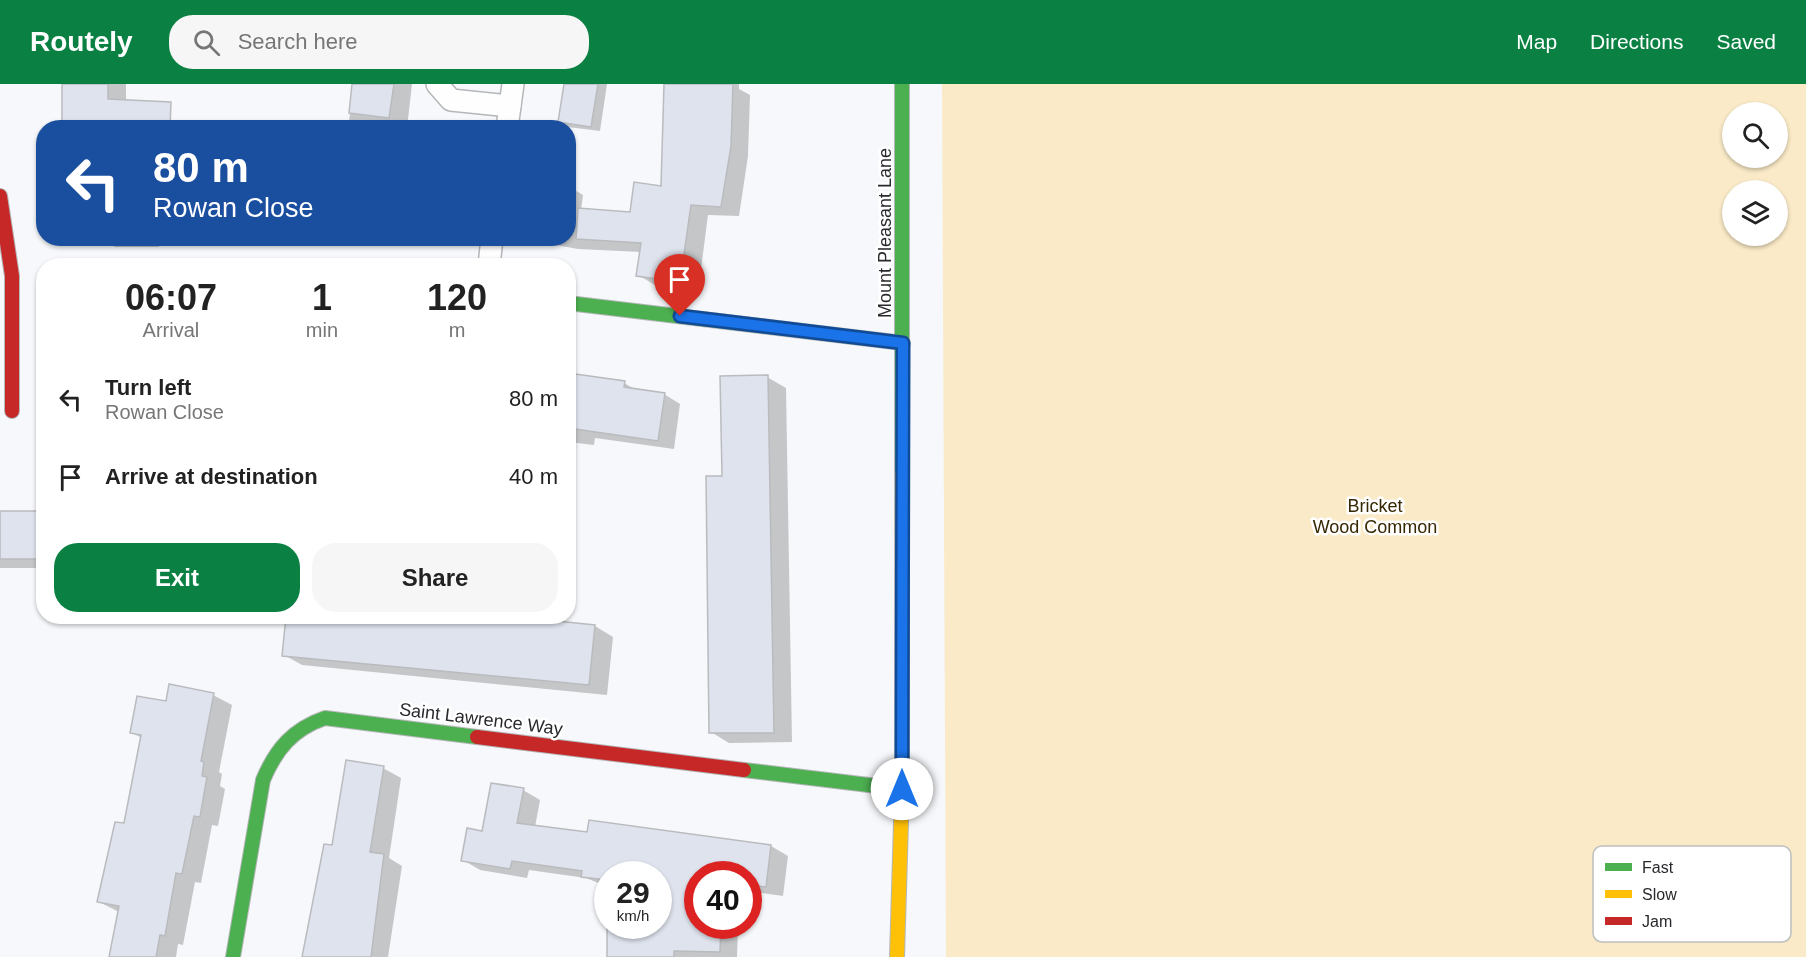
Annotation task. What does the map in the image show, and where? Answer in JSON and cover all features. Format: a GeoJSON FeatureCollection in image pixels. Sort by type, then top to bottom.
{"type":"FeatureCollection","features":[{"type":"Feature","properties":{"kind":"street","name":"Mount Pleasant Lane"},"geometry":{"type":"LineString","coordinates":[[897,957],[902,789],[902,84]]}},
{"type":"Feature","properties":{"kind":"street"},"geometry":{"type":"LineString","coordinates":[[0,196],[13,263],[15,326],[12,411]]}},
{"type":"Feature","properties":{"kind":"street"},"geometry":{"type":"LineString","coordinates":[[576,304],[903,343]]}},
{"type":"Feature","properties":{"kind":"street","name":"Saint Lawrence Way"},"geometry":{"type":"LineString","coordinates":[[233,957],[264,780],[271,759],[292,734],[308,724],[325,718],[902,789]]}},
{"type":"Feature","properties":{"kind":"lane"},"geometry":{"type":"LineString","coordinates":[[437,84],[451,100],[510,106]]}},
{"type":"Feature","properties":{"kind":"lane"},"geometry":{"type":"LineString","coordinates":[[508,120],[513,84]]}},
{"type":"Feature","properties":{"kind":"green space","name":"Bricket Wood Common"},"geometry":{"type":"Polygon","coordinates":[[[942,84],[1806,84],[1806,957],[946,957],[942,84]]]}},
{"type":"Feature","properties":{"kind":"building"},"geometry":{"type":"Polygon","coordinates":[[[62,84],[108,84],[108,99],[171,102],[170,120],[62,120],[62,84]]]}},
{"type":"Feature","properties":{"kind":"building"},"geometry":{"type":"Polygon","coordinates":[[[352,84],[394,84],[389,118],[349,113],[352,84]]]}},
{"type":"Feature","properties":{"kind":"building"},"geometry":{"type":"Polygon","coordinates":[[[564,84],[598,84],[591,127],[576,125],[576,120],[558,120],[564,84]]]}},
{"type":"Feature","properties":{"kind":"building"},"geometry":{"type":"Polygon","coordinates":[[[664,84],[733,84],[731,146],[721,207],[691,205],[680,282],[636,276],[641,243],[576,239],[578,208],[630,212],[634,182],[661,186],[664,84]]]}},
{"type":"Feature","properties":{"kind":"building"},"geometry":{"type":"Polygon","coordinates":[[[576,374],[625,381],[624,387],[665,393],[658,441],[576,429],[576,374]]]}},
{"type":"Feature","properties":{"kind":"building"},"geometry":{"type":"Polygon","coordinates":[[[768,375],[774,733],[709,733],[706,476],[722,476],[720,376],[768,375]]]}},
{"type":"Feature","properties":{"kind":"building"},"geometry":{"type":"Polygon","coordinates":[[[0,511],[36,511],[36,559],[0,559],[0,511]]]}},
{"type":"Feature","properties":{"kind":"building"},"geometry":{"type":"Polygon","coordinates":[[[576,623],[595,625],[589,685],[282,656],[285,624],[576,623]]]}},
{"type":"Feature","properties":{"kind":"building"},"geometry":{"type":"Polygon","coordinates":[[[169,684],[214,693],[201,761],[204,762],[202,776],[207,777],[200,817],[194,816],[182,874],[176,873],[165,936],[160,935],[156,957],[109,957],[119,906],[97,902],[115,822],[124,823],[141,735],[130,733],[137,696],[166,701],[169,684]]]}},
{"type":"Feature","properties":{"kind":"building"},"geometry":{"type":"Polygon","coordinates":[[[346,760],[384,766],[370,852],[384,854],[371,957],[302,957],[324,844],[332,845],[346,760]]]}},
{"type":"Feature","properties":{"kind":"building"},"geometry":{"type":"Polygon","coordinates":[[[491,783],[524,788],[517,823],[587,832],[589,820],[771,845],[766,887],[762,887],[762,861],[684,861],[684,939],[720,939],[720,952],[674,951],[674,957],[607,957],[607,939],[672,939],[672,861],[594,861],[594,878],[581,877],[582,871],[512,861],[510,869],[461,861],[467,828],[482,831],[491,783]]]}},
{"type":"Feature","properties":{"kind":"traffic: fast"},"geometry":{"type":"LineString","coordinates":[[902,84],[902,474]]}},
{"type":"Feature","properties":{"kind":"traffic: fast"},"geometry":{"type":"LineString","coordinates":[[576,304],[903,343]]}},
{"type":"Feature","properties":{"kind":"traffic: fast"},"geometry":{"type":"LineString","coordinates":[[233,957],[263,780],[280,750],[295,734],[325,718],[477,737]]}},
{"type":"Feature","properties":{"kind":"traffic: fast"},"geometry":{"type":"LineString","coordinates":[[744,770],[902,789]]}},
{"type":"Feature","properties":{"kind":"traffic: slow"},"geometry":{"type":"LineString","coordinates":[[897,957],[902,789],[902,474]]}},
{"type":"Feature","properties":{"kind":"traffic: jam"},"geometry":{"type":"LineString","coordinates":[[0,196],[12,276],[12,411]]}},
{"type":"Feature","properties":{"kind":"traffic: jam"},"geometry":{"type":"LineString","coordinates":[[477,737],[744,770]]}},
{"type":"Feature","properties":{"kind":"route"},"geometry":{"type":"LineString","coordinates":[[680,316],[903,343],[902,789]]}}]}
